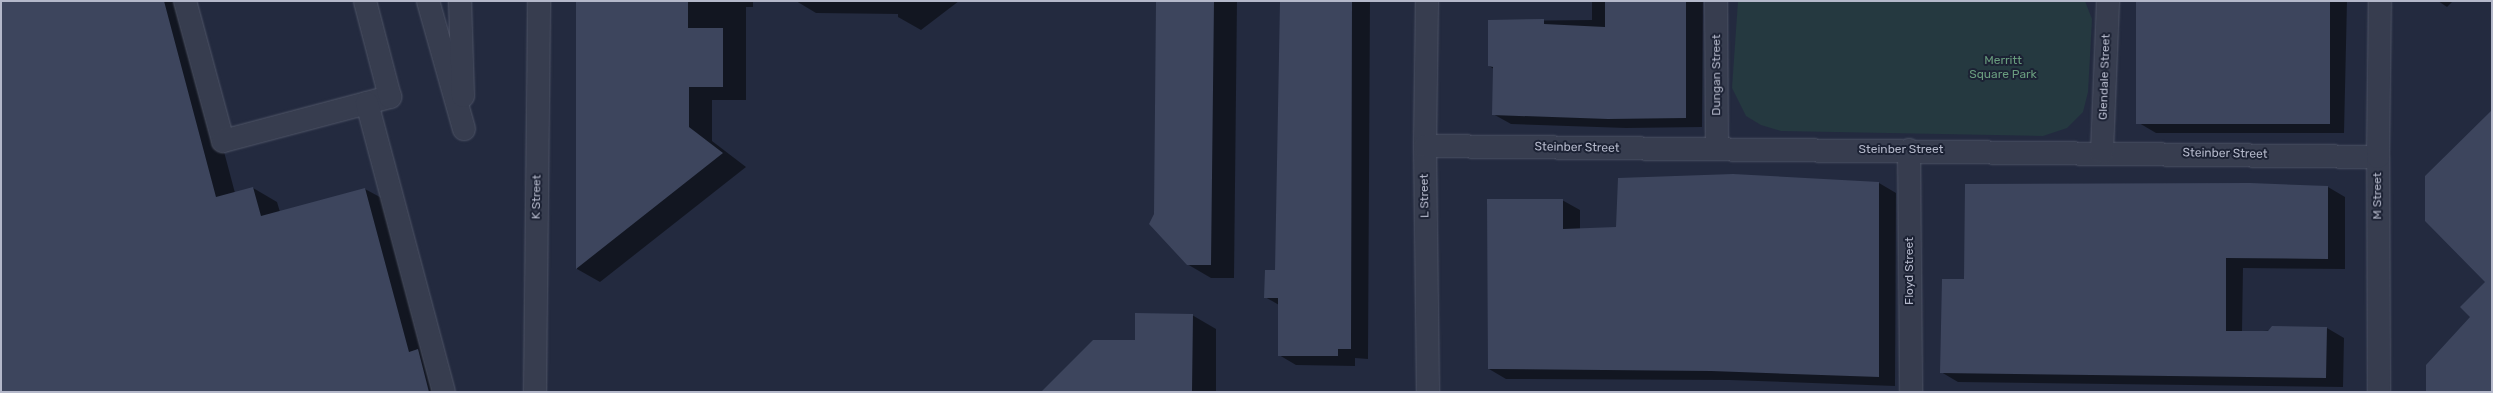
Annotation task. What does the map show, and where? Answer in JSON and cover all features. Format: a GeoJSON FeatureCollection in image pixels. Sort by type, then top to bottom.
{"type":"FeatureCollection","features":[{"type":"Feature","properties":{"kind":"street"},"geometry":{"type":"LineString","coordinates":[[185,1],[223,141],[390,97],[365,1]]}},
{"type":"Feature","properties":{"kind":"street"},"geometry":{"type":"LineString","coordinates":[[428,1],[464,129],[460,1]]}},
{"type":"Feature","properties":{"kind":"street","name":"K Street"},"geometry":{"type":"LineString","coordinates":[[535,392],[539,1]]}},
{"type":"Feature","properties":{"kind":"street","name":"L Street"},"geometry":{"type":"LineString","coordinates":[[1428,1],[1425,146],[1428,392]]}},
{"type":"Feature","properties":{"kind":"street","name":"Dungan Street"},"geometry":{"type":"LineString","coordinates":[[1716,1],[1717,149]]}},
{"type":"Feature","properties":{"kind":"street","name":"Glendale Street"},"geometry":{"type":"LineString","coordinates":[[2102,152],[2108,1]]}},
{"type":"Feature","properties":{"kind":"street","name":"M Street"},"geometry":{"type":"LineString","coordinates":[[2379,392],[2378,157],[2380,1]]}},
{"type":"Feature","properties":{"kind":"street"},"geometry":{"type":"LineString","coordinates":[[367,103],[444,392]]}},
{"type":"Feature","properties":{"kind":"street","name":"Steinber Street"},"geometry":{"type":"LineString","coordinates":[[1425,146],[2102,152],[2378,157]]}},
{"type":"Feature","properties":{"kind":"street","name":"Floyd Street"},"geometry":{"type":"LineString","coordinates":[[1909,150],[1911,392]]}},
{"type":"Feature","properties":{"kind":"green space","name":"Merritt Square Park"},"geometry":{"type":"Polygon","coordinates":[[[1738,1],[2085,1],[2092,19],[2088,92],[2083,112],[2067,128],[2043,136],[1781,131],[1761,125],[1746,116],[1732,88],[1738,1]]]}},
{"type":"Feature","properties":{"kind":"building"},"geometry":{"type":"Polygon","coordinates":[[[1,1],[164,1],[216,197],[253,187],[261,216],[365,188],[409,352],[418,349],[429,392],[1,392],[1,1]]]}},
{"type":"Feature","properties":{"kind":"building"},"geometry":{"type":"Polygon","coordinates":[[[576,1],[688,1],[688,28],[723,28],[723,87],[689,87],[689,127],[723,153],[576,269],[576,1]]]}},
{"type":"Feature","properties":{"kind":"building"},"geometry":{"type":"Polygon","coordinates":[[[1156,1],[1214,1],[1211,265],[1187,265],[1149,224],[1154,214],[1156,1]]]}},
{"type":"Feature","properties":{"kind":"building"},"geometry":{"type":"Polygon","coordinates":[[[1280,1],[1352,1],[1351,349],[1338,349],[1338,356],[1278,356],[1278,298],[1264,298],[1265,270],[1275,270],[1280,1]]]}},
{"type":"Feature","properties":{"kind":"building"},"geometry":{"type":"Polygon","coordinates":[[[1605,1],[1686,1],[1686,118],[1608,119],[1492,115],[1493,67],[1488,66],[1488,20],[1544,19],[1544,24],[1605,27],[1605,1]]]}},
{"type":"Feature","properties":{"kind":"building"},"geometry":{"type":"Polygon","coordinates":[[[2136,1],[2330,1],[2330,124],[2136,124],[2136,1]]]}},
{"type":"Feature","properties":{"kind":"building"},"geometry":{"type":"Polygon","coordinates":[[[2492,110],[2492,392],[2426,392],[2426,365],[2470,317],[2460,307],[2485,282],[2425,221],[2425,176],[2492,110]]]}},
{"type":"Feature","properties":{"kind":"building"},"geometry":{"type":"Polygon","coordinates":[[[1733,174],[1879,182],[1879,377],[1711,371],[1488,369],[1487,199],[1563,199],[1563,229],[1616,227],[1618,178],[1733,174]]]}},
{"type":"Feature","properties":{"kind":"building"},"geometry":{"type":"Polygon","coordinates":[[[2250,183],[2328,186],[2328,259],[2226,258],[2226,331],[2268,331],[2272,326],[2327,327],[2326,378],[1940,373],[1942,279],[1964,279],[1965,184],[2250,183]]]}},
{"type":"Feature","properties":{"kind":"building"},"geometry":{"type":"Polygon","coordinates":[[[1135,313],[1193,314],[1192,392],[1041,392],[1093,340],[1135,340],[1135,313]]]}}]}
